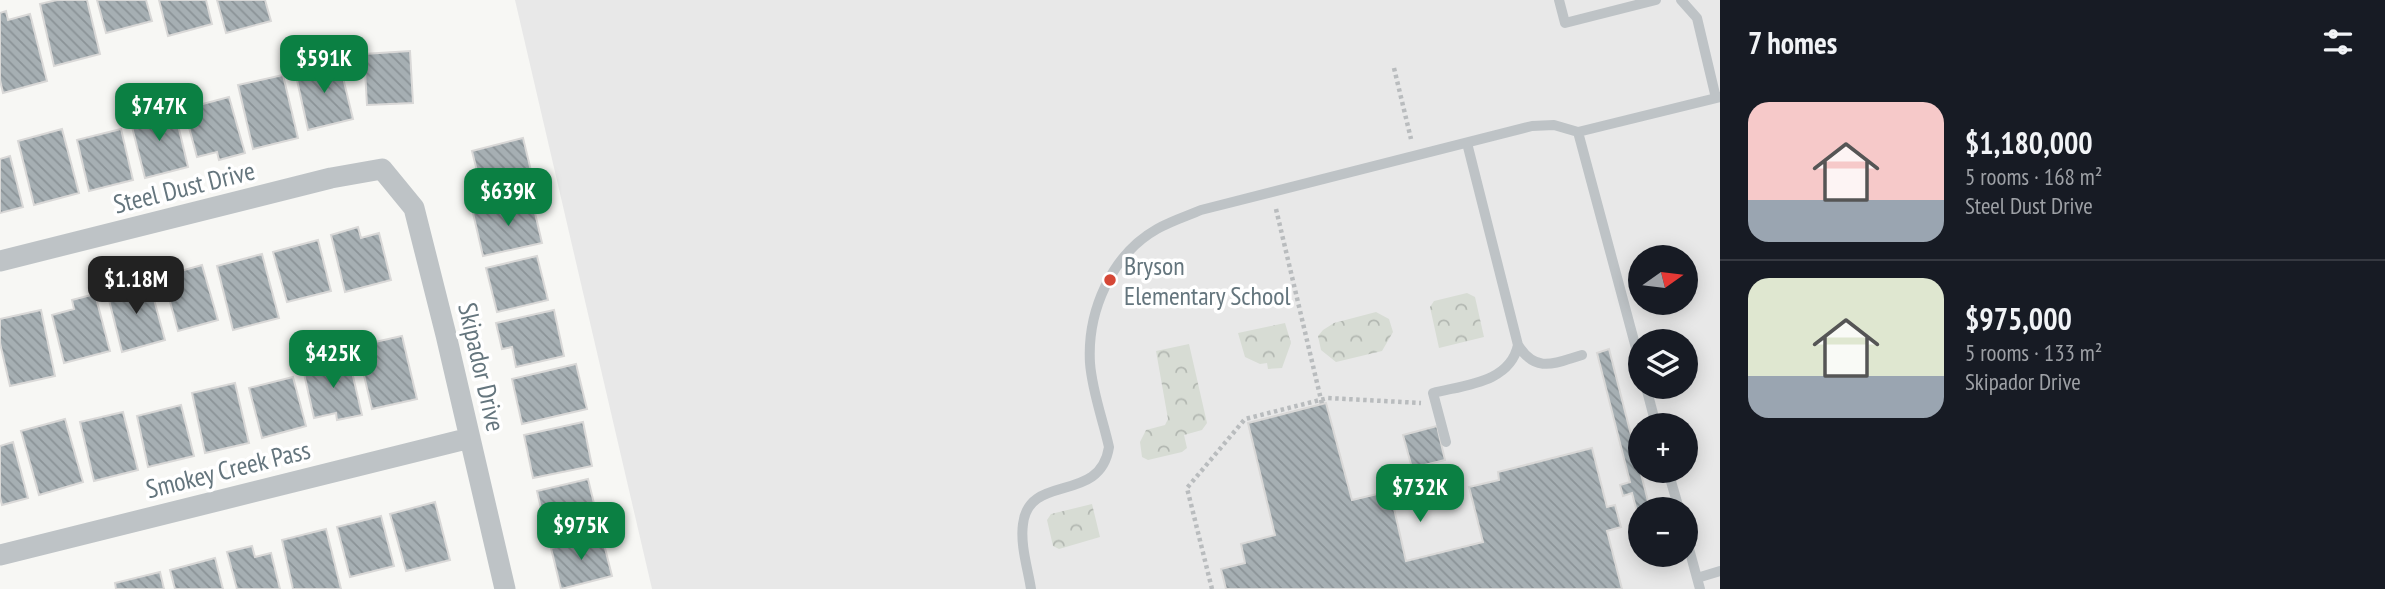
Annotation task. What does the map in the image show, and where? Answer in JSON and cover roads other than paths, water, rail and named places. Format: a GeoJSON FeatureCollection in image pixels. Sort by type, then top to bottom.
{"type":"FeatureCollection","features":[{"type":"Feature","properties":{"kind":"street","name":"Steel Dust Drive"},"geometry":{"type":"LineString","coordinates":[[0,261],[331,178],[382,169]]}},
{"type":"Feature","properties":{"kind":"street","name":"Skipador Drive"},"geometry":{"type":"LineString","coordinates":[[382,169],[414,208],[505,589]]}},
{"type":"Feature","properties":{"kind":"street","name":"Smokey Creek Pass"},"geometry":{"type":"LineString","coordinates":[[0,555],[470,438]]}},
{"type":"Feature","properties":{"kind":"lane"},"geometry":{"type":"LineString","coordinates":[[1559,0],[1565,23],[1656,0]]}},
{"type":"Feature","properties":{"kind":"lane"},"geometry":{"type":"LineString","coordinates":[[1031,589],[1023,543],[1023,523],[1028,506],[1037,497],[1087,479],[1101,471],[1107,459],[1109,447],[1090,365],[1090,339],[1105,287],[1118,263],[1141,241],[1163,226],[1201,210],[1271,191],[1532,126],[1554,125],[1578,132],[1718,97],[1697,18],[1681,0]]}},
{"type":"Feature","properties":{"kind":"lane"},"geometry":{"type":"LineString","coordinates":[[1578,132],[1631,329]]}},
{"type":"Feature","properties":{"kind":"lane"},"geometry":{"type":"LineString","coordinates":[[1467,143],[1518,345],[1524,355],[1536,364],[1553,363],[1582,355]]}},
{"type":"Feature","properties":{"kind":"lane"},"geometry":{"type":"LineString","coordinates":[[1446,442],[1433,393],[1501,373],[1511,364],[1518,345]]}},
{"type":"Feature","properties":{"kind":"lane"},"geometry":{"type":"LineString","coordinates":[[1694,567],[1698,584],[1720,571]]}},
{"type":"Feature","properties":{"kind":"place","name":"Bryson Elementary School"},"geometry":{"type":"Point","coordinates":[1110,280]}}]}
